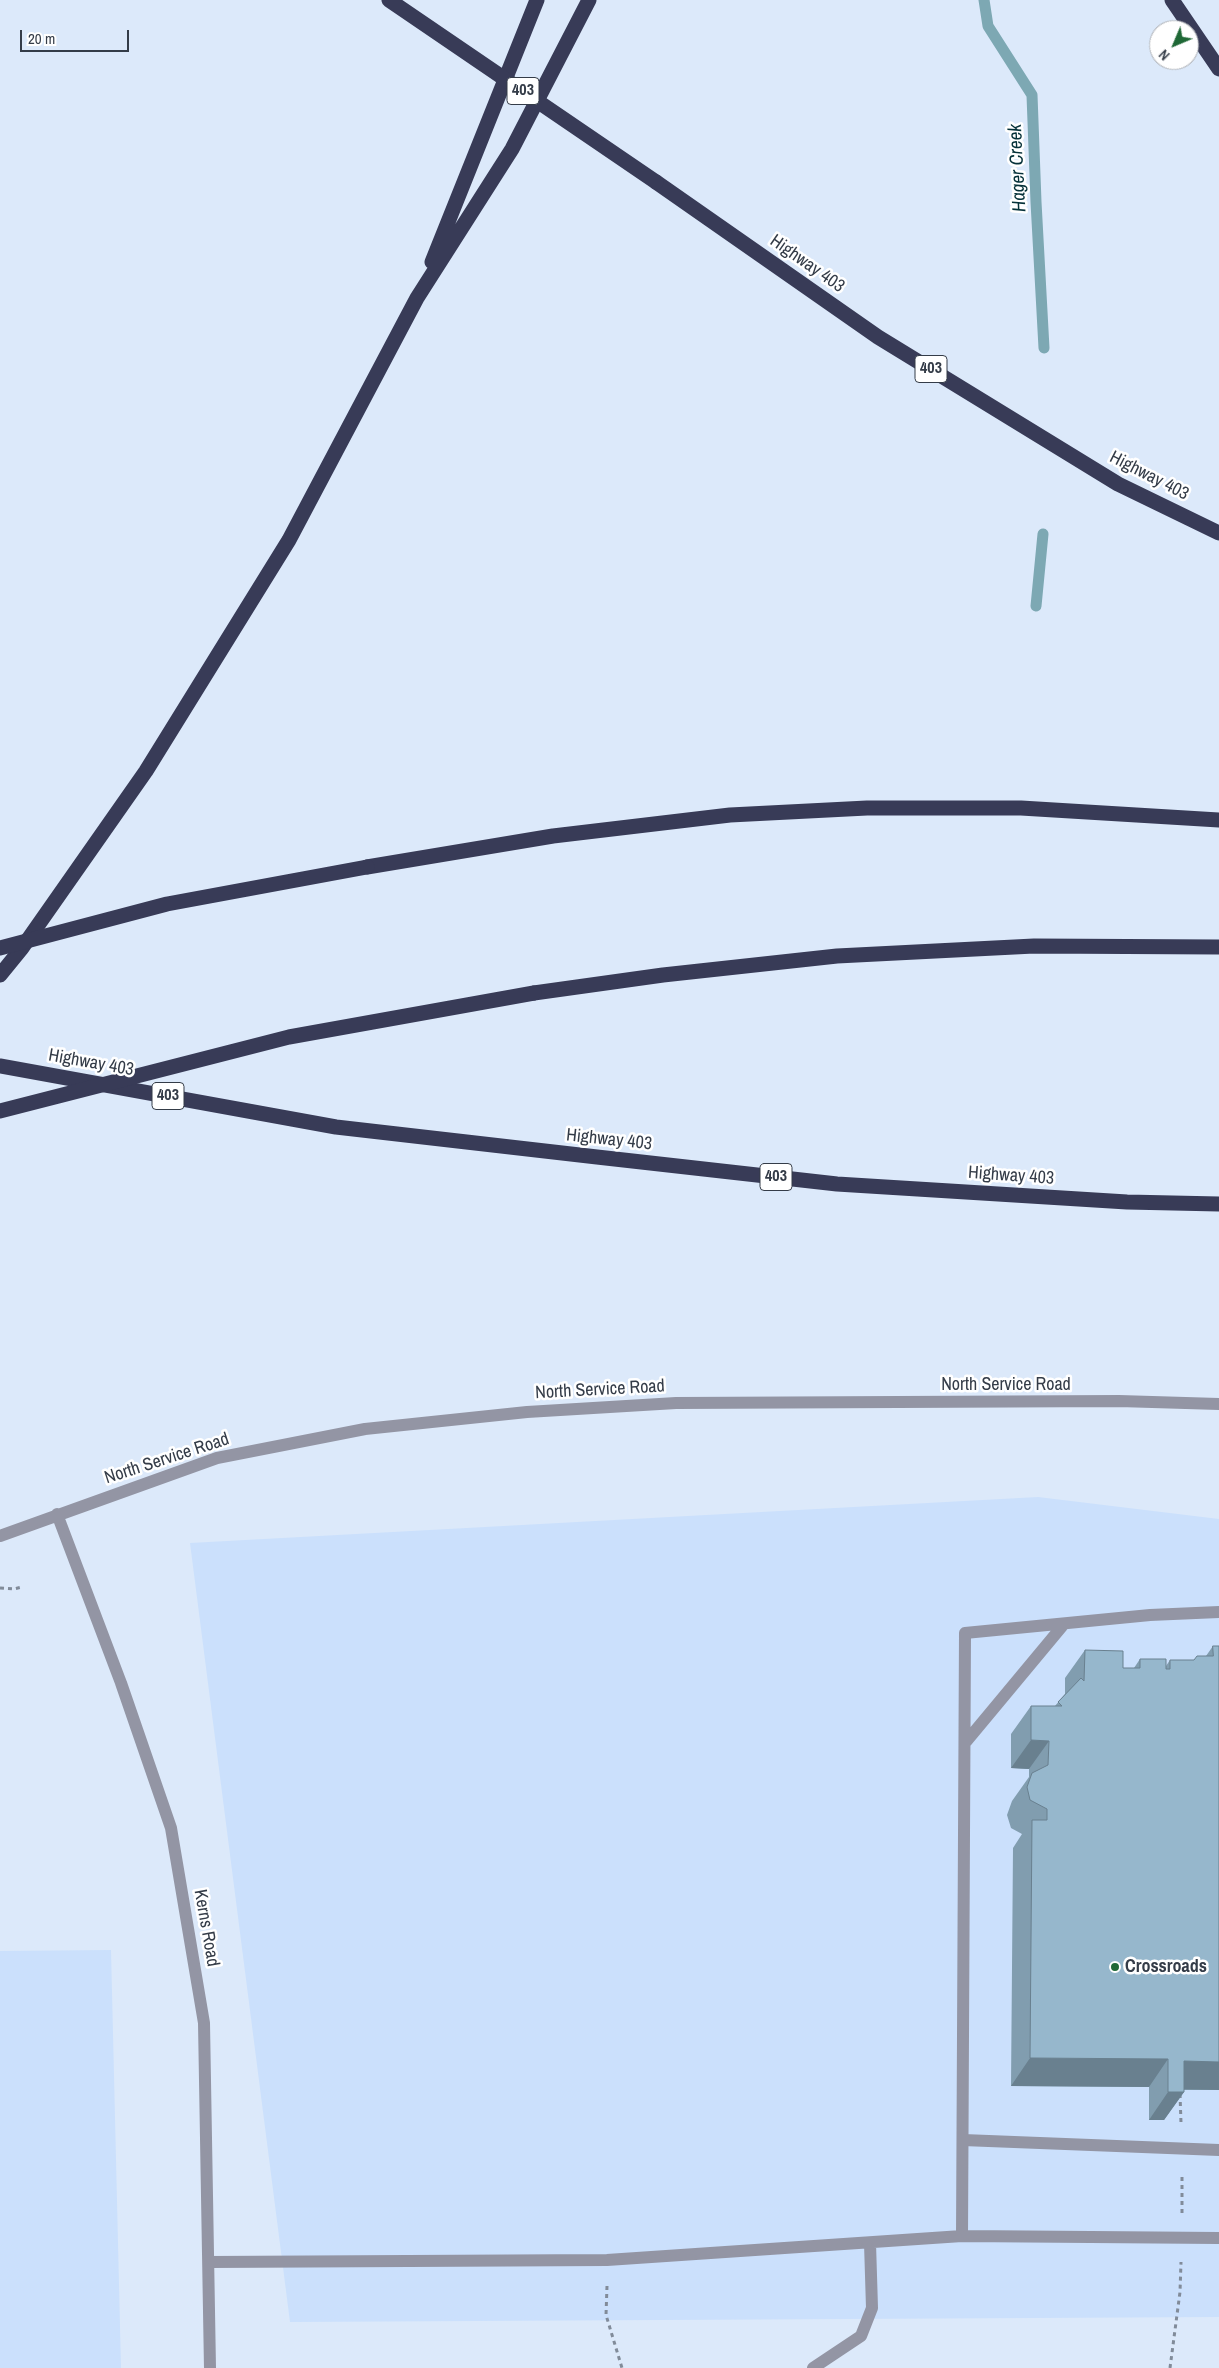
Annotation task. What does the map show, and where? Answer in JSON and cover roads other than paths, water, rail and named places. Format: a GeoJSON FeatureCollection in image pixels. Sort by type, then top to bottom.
{"type":"FeatureCollection","features":[{"type":"Feature","properties":{"kind":"highway","name":"Highway 403"},"geometry":{"type":"LineString","coordinates":[[390,0],[878,337],[1118,484],[1219,533]]}},
{"type":"Feature","properties":{"kind":"highway"},"geometry":{"type":"LineString","coordinates":[[417,298],[537,0]]}},
{"type":"Feature","properties":{"kind":"highway"},"geometry":{"type":"LineString","coordinates":[[0,975],[28,940],[146,771],[289,540],[417,298],[512,149],[589,0]]}},
{"type":"Feature","properties":{"kind":"highway"},"geometry":{"type":"LineString","coordinates":[[1172,0],[1219,69]]}},
{"type":"Feature","properties":{"kind":"highway"},"geometry":{"type":"LineString","coordinates":[[0,948],[167,904],[367,867],[554,836],[730,815],[867,808],[1021,808],[1219,820]]}},
{"type":"Feature","properties":{"kind":"highway"},"geometry":{"type":"LineString","coordinates":[[0,1112],[289,1037],[534,993],[663,975],[837,956],[1034,946],[1219,947]]}},
{"type":"Feature","properties":{"kind":"highway","name":"Highway 403"},"geometry":{"type":"LineString","coordinates":[[0,1066],[336,1127],[838,1184],[1127,1202],[1219,1204]]}},
{"type":"Feature","properties":{"kind":"street","name":"North Service Road"},"geometry":{"type":"LineString","coordinates":[[0,1536],[217,1458],[365,1429],[517,1413],[676,1403],[1119,1401],[1219,1404]]}},
{"type":"Feature","properties":{"kind":"street","name":"Kerns Road"},"geometry":{"type":"LineString","coordinates":[[57,1514],[121,1683],[171,1828],[204,2023],[210,2368]]}},
{"type":"Feature","properties":{"kind":"street"},"geometry":{"type":"LineString","coordinates":[[962,2236],[965,1633],[1150,1615],[1219,1612]]}},
{"type":"Feature","properties":{"kind":"street"},"geometry":{"type":"LineString","coordinates":[[965,1743],[1064,1624]]}},
{"type":"Feature","properties":{"kind":"street"},"geometry":{"type":"LineString","coordinates":[[963,2140],[1219,2150]]}},
{"type":"Feature","properties":{"kind":"street"},"geometry":{"type":"LineString","coordinates":[[209,2262],[607,2260],[962,2236],[1219,2238]]}},
{"type":"Feature","properties":{"kind":"street"},"geometry":{"type":"LineString","coordinates":[[813,2368],[860,2336],[872,2308],[870,2243]]}},
{"type":"Feature","properties":{"kind":"waterway","name":"Hager Creek"},"geometry":{"type":"LineString","coordinates":[[984,0],[988,26],[1032,95],[1044,348]]}},
{"type":"Feature","properties":{"kind":"waterway","name":"Hager Creek"},"geometry":{"type":"LineString","coordinates":[[1036,606],[1043,534]]}},
{"type":"Feature","properties":{"kind":"place","name":"Crossroads"},"geometry":{"type":"Point","coordinates":[1115,1967]}}]}
